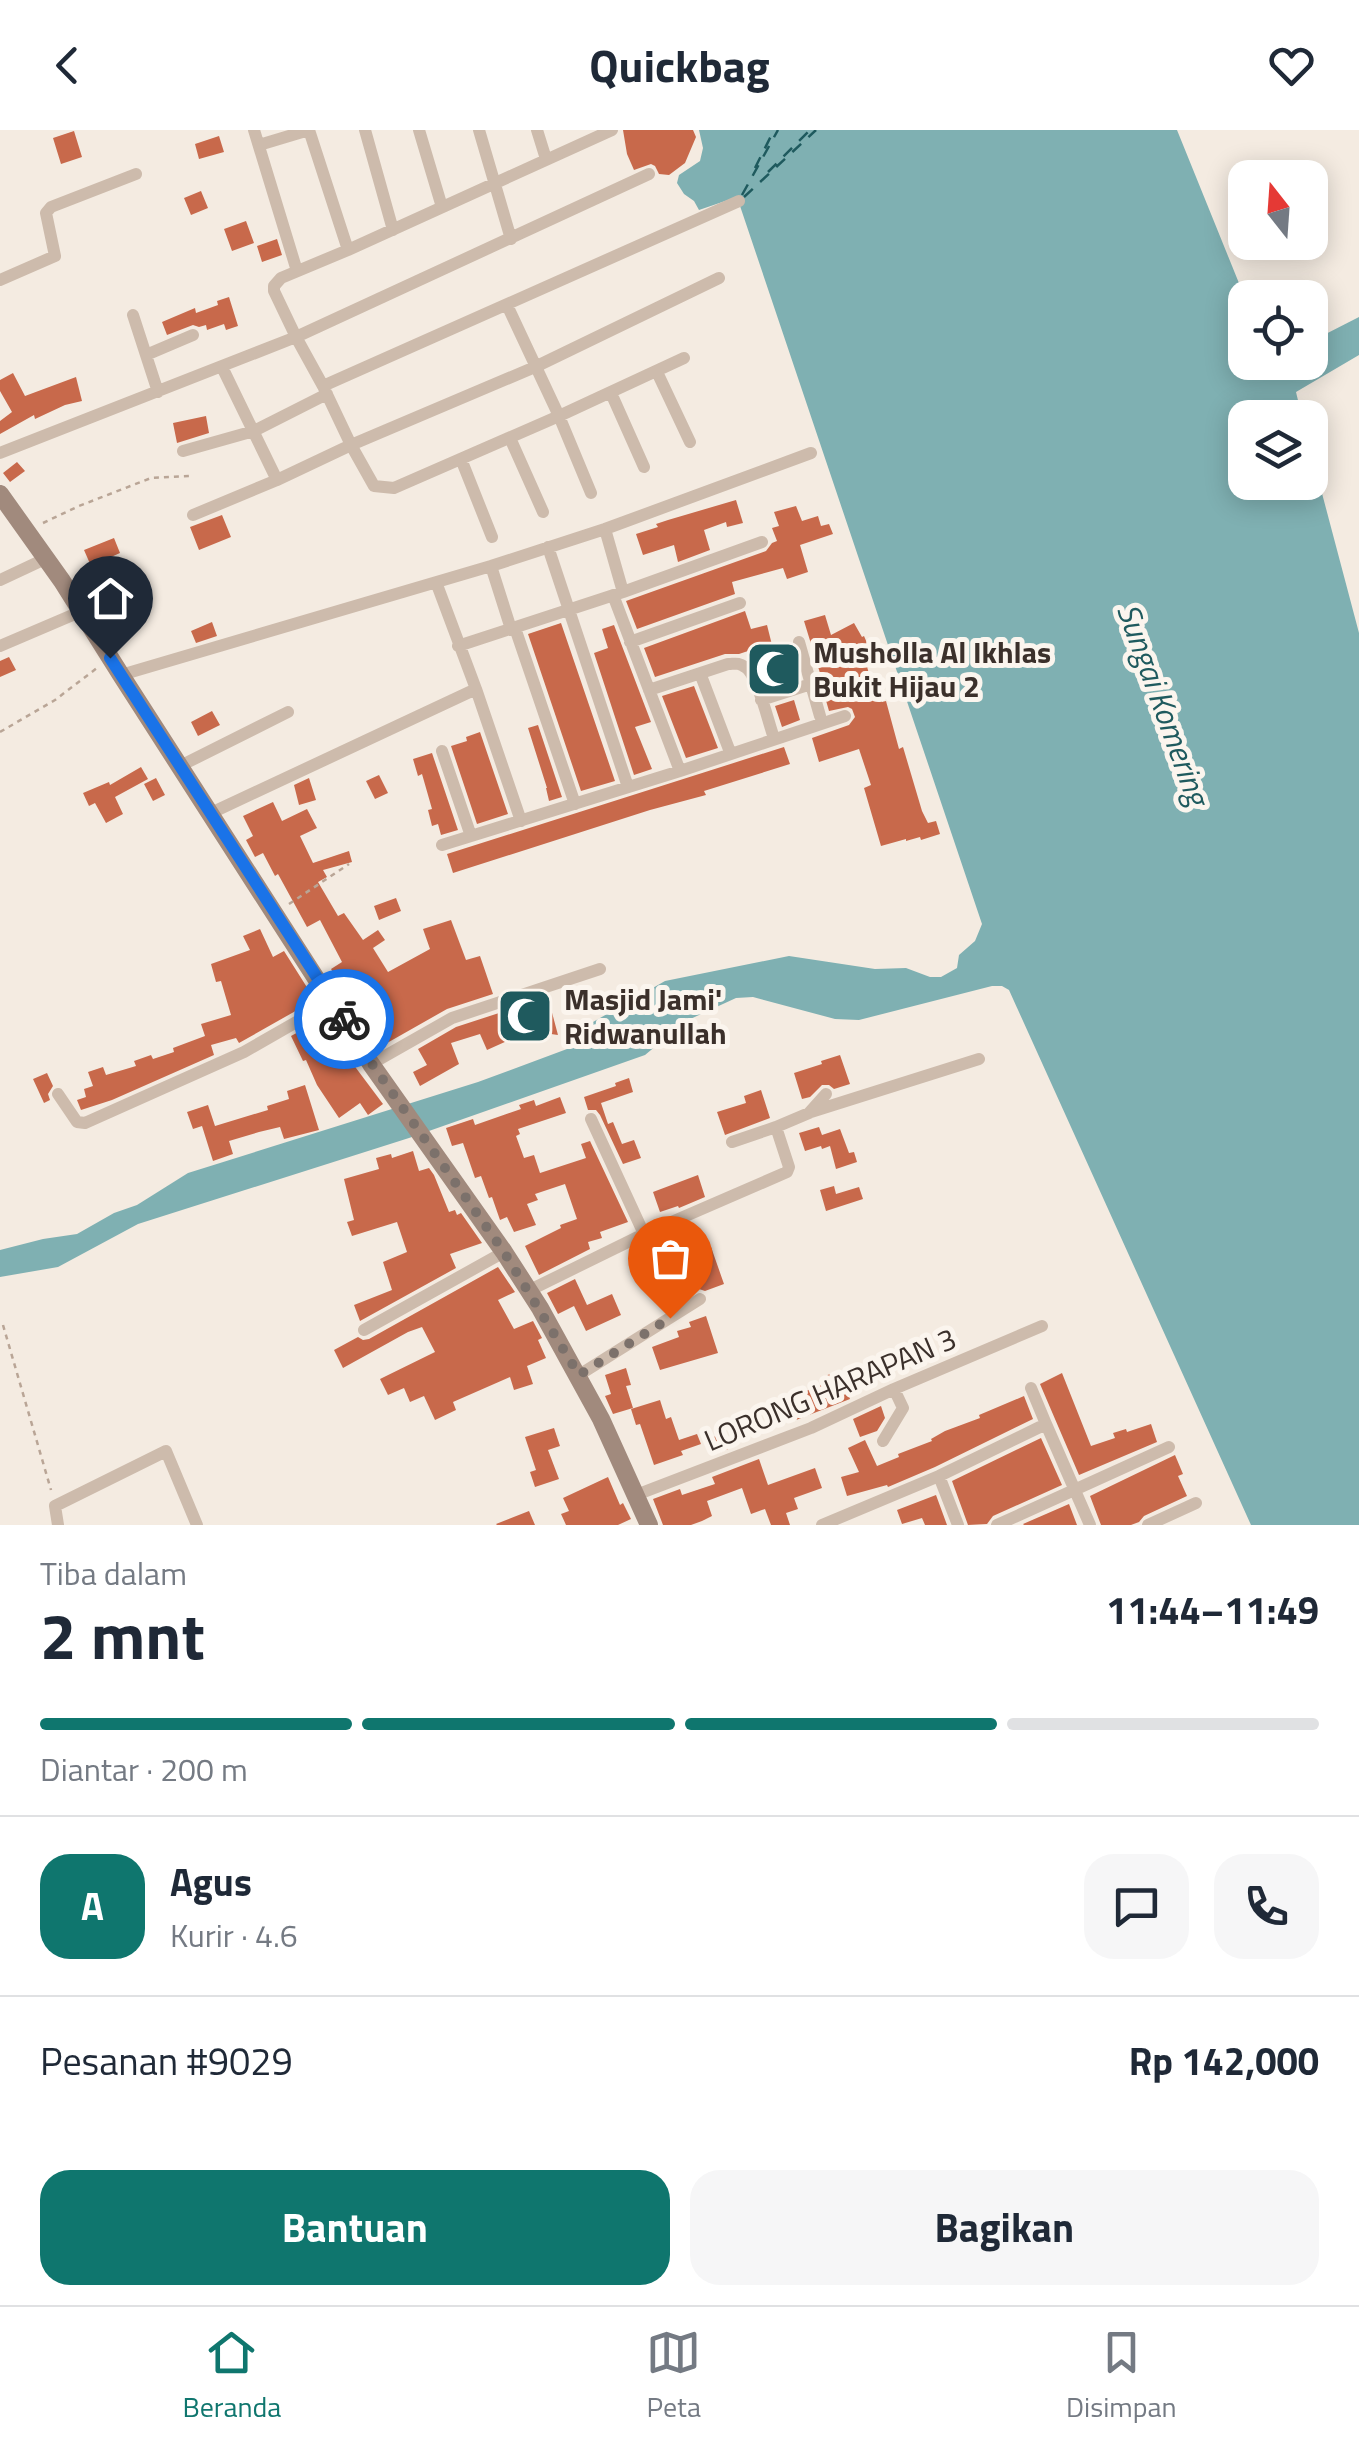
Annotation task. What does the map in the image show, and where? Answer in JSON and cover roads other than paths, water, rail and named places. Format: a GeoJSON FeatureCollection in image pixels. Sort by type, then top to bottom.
{"type":"FeatureCollection","features":[{"type":"Feature","properties":{"kind":"main road"},"geometry":{"type":"LineString","coordinates":[[0,494],[82,611],[372,1064],[504,1252],[579,1375],[649,1525]]}},
{"type":"Feature","properties":{"kind":"street"},"geometry":{"type":"LineString","coordinates":[[254,130],[297,271]]}},
{"type":"Feature","properties":{"kind":"street"},"geometry":{"type":"LineString","coordinates":[[259,145],[309,130],[348,250]]}},
{"type":"Feature","properties":{"kind":"street"},"geometry":{"type":"LineString","coordinates":[[365,130],[393,230]]}},
{"type":"Feature","properties":{"kind":"street"},"geometry":{"type":"LineString","coordinates":[[419,130],[442,207]]}},
{"type":"Feature","properties":{"kind":"street"},"geometry":{"type":"LineString","coordinates":[[479,130],[511,239]]}},
{"type":"Feature","properties":{"kind":"street"},"geometry":{"type":"LineString","coordinates":[[538,130],[546,159]]}},
{"type":"Feature","properties":{"kind":"street"},"geometry":{"type":"LineString","coordinates":[[612,130],[593,134],[496,184],[281,278],[274,291],[370,482],[381,488],[394,488],[684,358]]}},
{"type":"Feature","properties":{"kind":"street"},"geometry":{"type":"LineString","coordinates":[[0,280],[55,256],[46,213],[52,207],[136,174]]}},
{"type":"Feature","properties":{"kind":"street"},"geometry":{"type":"LineString","coordinates":[[0,453],[296,336],[649,174]]}},
{"type":"Feature","properties":{"kind":"street"},"geometry":{"type":"LineString","coordinates":[[183,452],[254,431],[326,390],[739,201]]}},
{"type":"Feature","properties":{"kind":"street"},"geometry":{"type":"LineString","coordinates":[[193,515],[535,368],[719,278]]}},
{"type":"Feature","properties":{"kind":"street"},"geometry":{"type":"LineString","coordinates":[[507,305],[560,416],[591,493]]}},
{"type":"Feature","properties":{"kind":"street"},"geometry":{"type":"LineString","coordinates":[[133,316],[158,392]]}},
{"type":"Feature","properties":{"kind":"street"},"geometry":{"type":"LineString","coordinates":[[146,355],[193,335]]}},
{"type":"Feature","properties":{"kind":"street"},"geometry":{"type":"LineString","coordinates":[[222,366],[278,480]]}},
{"type":"Feature","properties":{"kind":"street"},"geometry":{"type":"LineString","coordinates":[[657,372],[690,442]]}},
{"type":"Feature","properties":{"kind":"street"},"geometry":{"type":"LineString","coordinates":[[611,392],[644,467]]}},
{"type":"Feature","properties":{"kind":"street"},"geometry":{"type":"LineString","coordinates":[[510,438],[543,512]]}},
{"type":"Feature","properties":{"kind":"street"},"geometry":{"type":"LineString","coordinates":[[120,675],[605,530],[810,452]]}},
{"type":"Feature","properties":{"kind":"street"},"geometry":{"type":"LineString","coordinates":[[460,459],[492,537]]}},
{"type":"Feature","properties":{"kind":"street"},"geometry":{"type":"LineString","coordinates":[[605,530],[630,642],[680,771]]}},
{"type":"Feature","properties":{"kind":"street"},"geometry":{"type":"LineString","coordinates":[[458,646],[762,542]]}},
{"type":"Feature","properties":{"kind":"street"},"geometry":{"type":"LineString","coordinates":[[548,547],[628,786]]}},
{"type":"Feature","properties":{"kind":"street"},"geometry":{"type":"LineString","coordinates":[[0,580],[47,558]]}},
{"type":"Feature","properties":{"kind":"street"},"geometry":{"type":"LineString","coordinates":[[491,566],[574,804]]}},
{"type":"Feature","properties":{"kind":"street"},"geometry":{"type":"LineString","coordinates":[[436,582],[521,822]]}},
{"type":"Feature","properties":{"kind":"street"},"geometry":{"type":"LineString","coordinates":[[630,642],[740,603]]}},
{"type":"Feature","properties":{"kind":"street"},"geometry":{"type":"LineString","coordinates":[[0,646],[82,611]]}},
{"type":"Feature","properties":{"kind":"street"},"geometry":{"type":"LineString","coordinates":[[799,642],[820,716]]}},
{"type":"Feature","properties":{"kind":"street"},"geometry":{"type":"LineString","coordinates":[[650,690],[735,663],[752,674],[774,738]]}},
{"type":"Feature","properties":{"kind":"street"},"geometry":{"type":"LineString","coordinates":[[700,673],[730,752]]}},
{"type":"Feature","properties":{"kind":"street"},"geometry":{"type":"LineString","coordinates":[[761,700],[811,684]]}},
{"type":"Feature","properties":{"kind":"street"},"geometry":{"type":"LineString","coordinates":[[211,813],[476,689]]}},
{"type":"Feature","properties":{"kind":"street"},"geometry":{"type":"LineString","coordinates":[[180,766],[288,712]]}},
{"type":"Feature","properties":{"kind":"street"},"geometry":{"type":"LineString","coordinates":[[442,846],[845,716]]}},
{"type":"Feature","properties":{"kind":"street"},"geometry":{"type":"LineString","coordinates":[[442,751],[472,836]]}},
{"type":"Feature","properties":{"kind":"street"},"geometry":{"type":"LineString","coordinates":[[372,1064],[452,1018],[600,969]]}},
{"type":"Feature","properties":{"kind":"street"},"geometry":{"type":"LineString","coordinates":[[58,1094],[77,1122],[85,1123],[244,1052],[332,1001]]}},
{"type":"Feature","properties":{"kind":"street"},"geometry":{"type":"LineString","coordinates":[[732,1142],[979,1059]]}},
{"type":"Feature","properties":{"kind":"street"},"geometry":{"type":"LineString","coordinates":[[809,1113],[826,1094]]}},
{"type":"Feature","properties":{"kind":"street"},"geometry":{"type":"LineString","coordinates":[[591,1119],[644,1234]]}},
{"type":"Feature","properties":{"kind":"street"},"geometry":{"type":"LineString","coordinates":[[528,1291],[644,1234],[787,1172],[789,1167],[776,1126]]}},
{"type":"Feature","properties":{"kind":"street"},"geometry":{"type":"LineString","coordinates":[[364,1330],[504,1252]]}},
{"type":"Feature","properties":{"kind":"street"},"geometry":{"type":"LineString","coordinates":[[579,1375],[700,1300]]}},
{"type":"Feature","properties":{"kind":"street","name":"LORONG HARAPAN 3"},"geometry":{"type":"LineString","coordinates":[[636,1494],[811,1428],[1042,1326]]}},
{"type":"Feature","properties":{"kind":"street"},"geometry":{"type":"LineString","coordinates":[[1031,1388],[1090,1525]]}},
{"type":"Feature","properties":{"kind":"street"},"geometry":{"type":"LineString","coordinates":[[883,1442],[903,1408],[894,1389]]}},
{"type":"Feature","properties":{"kind":"street"},"geometry":{"type":"LineString","coordinates":[[822,1525],[939,1476],[1046,1424]]}},
{"type":"Feature","properties":{"kind":"street"},"geometry":{"type":"LineString","coordinates":[[997,1525],[1169,1447]]}},
{"type":"Feature","properties":{"kind":"street"},"geometry":{"type":"LineString","coordinates":[[58,1525],[55,1506],[166,1451],[198,1525]]}},
{"type":"Feature","properties":{"kind":"street"},"geometry":{"type":"LineString","coordinates":[[939,1476],[958,1525]]}},
{"type":"Feature","properties":{"kind":"street"},"geometry":{"type":"LineString","coordinates":[[1148,1525],[1196,1503]]}},
{"type":"Feature","properties":{"kind":"water","name":"Sungai Komering"},"geometry":{"type":"Polygon","coordinates":[[[699,130],[1177,130],[1238,280],[1228,280],[1228,380],[1316,380],[1296,392],[1298,400],[1228,400],[1228,500],[1324,500],[1359,633],[1359,1525],[1251,1525],[1009,990],[1002,986],[859,1020],[835,1019],[753,997],[736,998],[686,1021],[645,1055],[409,1138],[138,1224],[58,1267],[0,1277],[0,1250],[77,1234],[137,1205],[188,1173],[478,1082],[567,1049],[587,1033],[593,1022],[665,981],[789,956],[875,969],[906,968],[941,977],[957,968],[959,955],[975,941],[982,924],[737,197],[699,210],[677,183],[679,175],[700,161],[703,148],[699,130]]]}},
{"type":"Feature","properties":{"kind":"water"},"geometry":{"type":"Polygon","coordinates":[[[1359,317],[1359,355],[1328,373],[1328,333],[1359,317]]]}},
{"type":"Feature","properties":{"kind":"place","name":"Musholla Al Ikhlas Bukit Hijau 2"},"geometry":{"type":"Point","coordinates":[774,669]}},
{"type":"Feature","properties":{"kind":"place","name":"Masjid Jami' Ridwanullah"},"geometry":{"type":"Point","coordinates":[525,1016]}}]}
